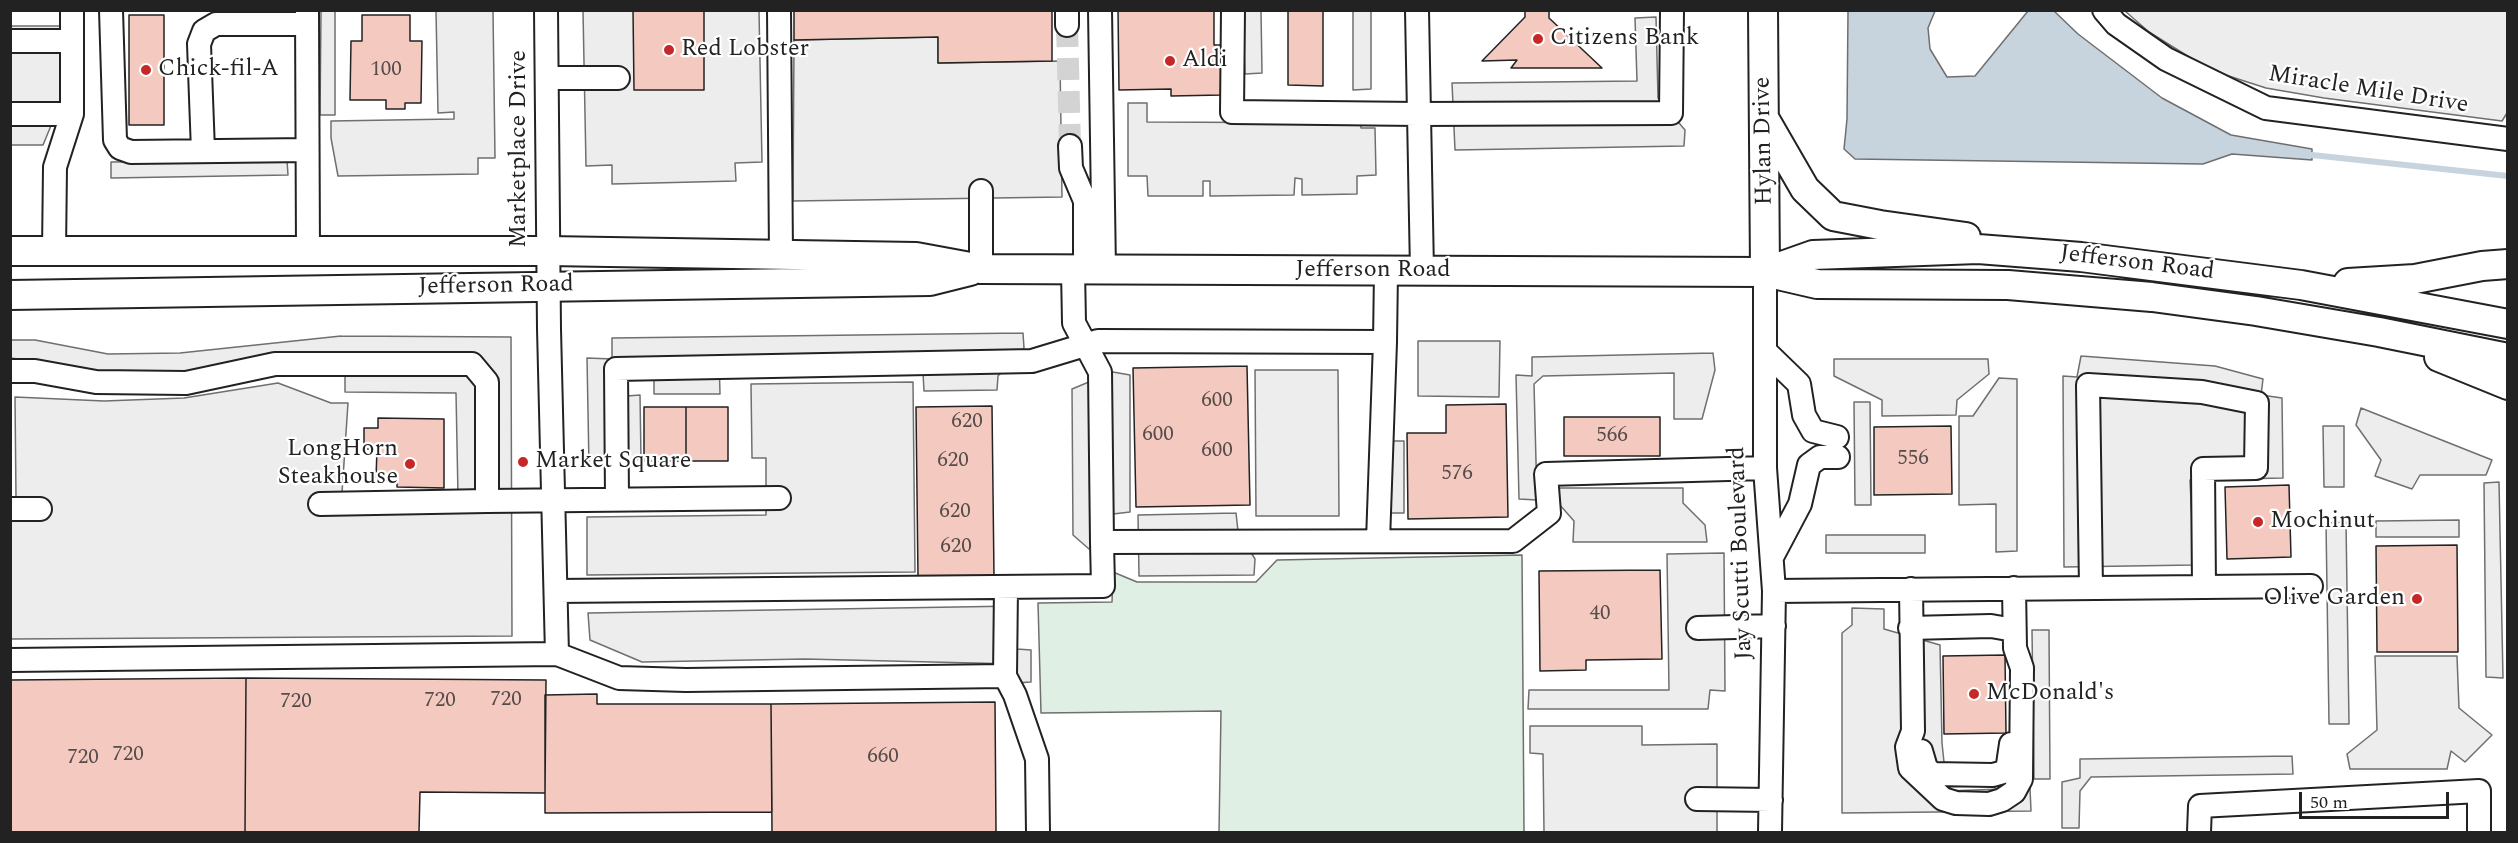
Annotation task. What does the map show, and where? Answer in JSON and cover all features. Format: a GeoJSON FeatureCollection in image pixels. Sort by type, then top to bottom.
{"type":"FeatureCollection","features":[{"type":"Feature","properties":{"kind":"main road","name":"Hylan Drive"},"geometry":{"type":"LineString","coordinates":[[1763,10],[1766,272]]}},
{"type":"Feature","properties":{"kind":"main road"},"geometry":{"type":"LineString","coordinates":[[1764,118],[1805,189],[1833,216],[1880,225],[1956,234],[2020,252]]}},
{"type":"Feature","properties":{"kind":"main road","name":"Jefferson Road"},"geometry":{"type":"LineString","coordinates":[[1766,272],[1813,255],[1978,249],[2081,257],[2301,285],[2508,324]]}},
{"type":"Feature","properties":{"kind":"main road","name":"Jefferson Road"},"geometry":{"type":"LineString","coordinates":[[10,251],[548,251],[916,257],[981,269],[1766,272],[1817,284],[2008,285],[2152,297],[2256,311],[2379,332],[2508,358]]}},
{"type":"Feature","properties":{"kind":"main road"},"geometry":{"type":"LineString","coordinates":[[2301,285],[2415,279],[2482,266],[2508,264]]}},
{"type":"Feature","properties":{"kind":"main road","name":"Jefferson Road"},"geometry":{"type":"LineString","coordinates":[[10,295],[930,280],[981,269]]}},
{"type":"Feature","properties":{"kind":"main road"},"geometry":{"type":"LineString","coordinates":[[2379,332],[2508,385]]}},
{"type":"Feature","properties":{"kind":"street"},"geometry":{"type":"LineString","coordinates":[[54,251],[55,166],[72,114],[72,10]]}},
{"type":"Feature","properties":{"kind":"street"},"geometry":{"type":"LineString","coordinates":[[111,10],[115,140],[120,148],[131,152],[307,150]]}},
{"type":"Feature","properties":{"kind":"street","name":"Marketplace Drive"},"geometry":{"type":"LineString","coordinates":[[546,10],[548,287],[557,654]]}},
{"type":"Feature","properties":{"kind":"street"},"geometry":{"type":"LineString","coordinates":[[779,10],[781,255]]}},
{"type":"Feature","properties":{"kind":"street"},"geometry":{"type":"LineString","coordinates":[[556,591],[1103,586],[1100,372],[1074,323],[1087,270],[1100,10]]}},
{"type":"Feature","properties":{"kind":"street"},"geometry":{"type":"LineString","coordinates":[[1233,10],[1232,112],[1418,114],[1671,113],[1672,10]]}},
{"type":"Feature","properties":{"kind":"street"},"geometry":{"type":"LineString","coordinates":[[1417,10],[1422,271]]}},
{"type":"Feature","properties":{"kind":"street","name":"Miracle Mile Drive"},"geometry":{"type":"LineString","coordinates":[[2104,10],[2116,24],[2166,59],[2266,108],[2508,139]]}},
{"type":"Feature","properties":{"kind":"street"},"geometry":{"type":"LineString","coordinates":[[203,151],[199,44],[204,31],[216,24],[259,17],[307,17],[308,251]]}},
{"type":"Feature","properties":{"kind":"street"},"geometry":{"type":"LineString","coordinates":[[10,41],[72,40]]}},
{"type":"Feature","properties":{"kind":"street"},"geometry":{"type":"LineString","coordinates":[[547,78],[618,78]]}},
{"type":"Feature","properties":{"kind":"street"},"geometry":{"type":"LineString","coordinates":[[10,114],[72,114]]}},
{"type":"Feature","properties":{"kind":"street"},"geometry":{"type":"LineString","coordinates":[[1070,146],[1071,168],[1085,201],[1087,270]]}},
{"type":"Feature","properties":{"kind":"street"},"geometry":{"type":"LineString","coordinates":[[981,191],[981,269]]}},
{"type":"Feature","properties":{"kind":"street"},"geometry":{"type":"LineString","coordinates":[[1378,541],[1386,271]]}},
{"type":"Feature","properties":{"kind":"street","name":"Jay Scutti Boulevard"},"geometry":{"type":"LineString","coordinates":[[1766,272],[1765,468],[1774,626],[1770,832]]}},
{"type":"Feature","properties":{"kind":"street"},"geometry":{"type":"LineString","coordinates":[[617,499],[616,369],[1032,361],[1098,341],[1385,342]]}},
{"type":"Feature","properties":{"kind":"street"},"geometry":{"type":"LineString","coordinates":[[1765,351],[1799,384],[1804,415],[1813,431],[1838,447],[1809,465],[1800,504],[1771,558]]}},
{"type":"Feature","properties":{"kind":"street"},"geometry":{"type":"LineString","coordinates":[[10,370],[36,371],[96,382],[186,383],[275,364],[472,364],[487,382],[487,501]]}},
{"type":"Feature","properties":{"kind":"street"},"geometry":{"type":"LineString","coordinates":[[2091,588],[2088,385],[2202,392],[2257,403],[2256,468],[2203,469],[2204,587]]}},
{"type":"Feature","properties":{"kind":"street"},"geometry":{"type":"LineString","coordinates":[[1102,542],[1513,541],[1549,513],[1545,474],[1765,468]]}},
{"type":"Feature","properties":{"kind":"street"},"geometry":{"type":"LineString","coordinates":[[320,504],[554,499],[779,498]]}},
{"type":"Feature","properties":{"kind":"street"},"geometry":{"type":"LineString","coordinates":[[10,509],[40,509]]}},
{"type":"Feature","properties":{"kind":"street"},"geometry":{"type":"LineString","coordinates":[[1773,591],[2311,586]]}},
{"type":"Feature","properties":{"kind":"street"},"geometry":{"type":"LineString","coordinates":[[1006,587],[1005,676],[1016,695],[1037,759],[1038,832]]}},
{"type":"Feature","properties":{"kind":"street"},"geometry":{"type":"LineString","coordinates":[[1913,731],[1921,746],[1926,768],[1933,774],[1992,775],[2007,771],[2011,749],[2010,668],[2015,639],[2014,588]]}},
{"type":"Feature","properties":{"kind":"street"},"geometry":{"type":"LineString","coordinates":[[1910,628],[1991,626],[2015,639],[2022,668],[2023,758],[2021,779],[2014,792],[2002,800],[1989,804],[1956,803],[1943,799],[1921,781],[1910,768],[1907,747],[1913,731],[1910,628],[1911,589]]}},
{"type":"Feature","properties":{"kind":"street"},"geometry":{"type":"LineString","coordinates":[[1698,628],[1774,626]]}},
{"type":"Feature","properties":{"kind":"street"},"geometry":{"type":"LineString","coordinates":[[10,660],[557,654],[619,678],[686,680],[1005,676]]}},
{"type":"Feature","properties":{"kind":"street"},"geometry":{"type":"LineString","coordinates":[[2199,832],[2200,806],[2479,791],[2480,832]]}},
{"type":"Feature","properties":{"kind":"street"},"geometry":{"type":"LineString","coordinates":[[1697,799],[1771,800]]}},
{"type":"Feature","properties":{"kind":"green space"},"geometry":{"type":"Polygon","coordinates":[[[1522,555],[1524,832],[1219,832],[1221,711],[1041,713],[1038,603],[1112,602],[1113,572],[1137,582],[1256,582],[1277,560],[1522,555]]]}},
{"type":"Feature","properties":{"kind":"shaded area"},"geometry":{"type":"Polygon","coordinates":[[[321,11],[335,11],[335,115],[320,115],[321,11]]]}},
{"type":"Feature","properties":{"kind":"shaded area"},"geometry":{"type":"Polygon","coordinates":[[[436,11],[493,11],[495,158],[478,158],[478,174],[338,176],[331,138],[331,121],[454,119],[454,112],[438,113],[436,11]]]}},
{"type":"Feature","properties":{"kind":"shaded area"},"geometry":{"type":"Polygon","coordinates":[[[583,11],[759,11],[762,162],[735,163],[736,181],[612,184],[612,165],[586,166],[583,11]]]}},
{"type":"Feature","properties":{"kind":"shaded area"},"geometry":{"type":"Polygon","coordinates":[[[1223,11],[1261,11],[1262,73],[1245,74],[1244,50],[1224,51],[1223,11]]]}},
{"type":"Feature","properties":{"kind":"shaded area"},"geometry":{"type":"Polygon","coordinates":[[[1353,11],[1371,11],[1371,89],[1353,90],[1353,11]]]}},
{"type":"Feature","properties":{"kind":"shaded area"},"geometry":{"type":"Polygon","coordinates":[[[1848,11],[1935,11],[1928,28],[1930,49],[1947,77],[1975,76],[2028,11],[2054,11],[2078,34],[2162,98],[2231,135],[2312,149],[2312,160],[2232,154],[2203,164],[1855,159],[1844,149],[1847,119],[1848,11]]]}},
{"type":"Feature","properties":{"kind":"shaded area"},"geometry":{"type":"Polygon","coordinates":[[[2125,11],[2507,11],[2507,113],[2502,121],[2324,98],[2266,88],[2210,70],[2149,32],[2125,11]]]}},
{"type":"Feature","properties":{"kind":"shaded area"},"geometry":{"type":"Polygon","coordinates":[[[1656,17],[1658,98],[1685,130],[1684,146],[1455,150],[1452,83],[1637,81],[1635,18],[1656,17]]]}},
{"type":"Feature","properties":{"kind":"shaded area"},"geometry":{"type":"Polygon","coordinates":[[[10,26],[63,26],[62,99],[43,145],[11,145],[10,26]]]}},
{"type":"Feature","properties":{"kind":"shaded area"},"geometry":{"type":"Polygon","coordinates":[[[938,37],[938,63],[1060,61],[1062,197],[793,201],[794,40],[938,37]]]}},
{"type":"Feature","properties":{"kind":"shaded area"},"geometry":{"type":"Polygon","coordinates":[[[1128,103],[1147,103],[1147,122],[1361,123],[1361,128],[1375,128],[1376,175],[1357,176],[1357,194],[1302,195],[1302,179],[1295,178],[1294,195],[1210,196],[1210,181],[1203,181],[1203,196],[1148,196],[1147,176],[1128,176],[1128,103]]]}},
{"type":"Feature","properties":{"kind":"shaded area"},"geometry":{"type":"Polygon","coordinates":[[[287,160],[288,175],[111,178],[111,162],[287,160]]]}},
{"type":"Feature","properties":{"kind":"shaded area"},"geometry":{"type":"Polygon","coordinates":[[[1023,333],[1024,348],[998,376],[997,390],[924,391],[922,355],[719,357],[720,394],[654,394],[654,377],[626,378],[627,396],[640,395],[641,459],[589,466],[587,358],[612,359],[612,338],[1023,333]]]}},
{"type":"Feature","properties":{"kind":"shaded area"},"geometry":{"type":"Polygon","coordinates":[[[341,336],[511,337],[512,636],[11,639],[10,498],[16,498],[15,397],[104,401],[184,398],[278,383],[331,403],[348,403],[342,493],[458,496],[456,393],[345,392],[345,355],[179,374],[103,373],[11,358],[11,340],[35,340],[108,354],[180,353],[341,336]]]}},
{"type":"Feature","properties":{"kind":"shaded area"},"geometry":{"type":"Polygon","coordinates":[[[1418,341],[1500,341],[1499,397],[1418,396],[1418,341]]]}},
{"type":"Feature","properties":{"kind":"shaded area"},"geometry":{"type":"Polygon","coordinates":[[[1713,353],[1715,370],[1702,419],[1674,419],[1674,373],[1543,376],[1534,384],[1537,500],[1519,499],[1516,375],[1532,376],[1532,357],[1713,353]]]}},
{"type":"Feature","properties":{"kind":"shaded area"},"geometry":{"type":"Polygon","coordinates":[[[2081,356],[2215,366],[2263,379],[2261,395],[2282,398],[2283,478],[2190,480],[2194,565],[2064,567],[2063,376],[2077,377],[2081,356]]]}},
{"type":"Feature","properties":{"kind":"shaded area"},"geometry":{"type":"Polygon","coordinates":[[[1834,359],[1988,359],[1989,374],[1957,400],[1956,415],[1882,416],[1882,400],[1834,376],[1834,359]]]}},
{"type":"Feature","properties":{"kind":"shaded area"},"geometry":{"type":"Polygon","coordinates":[[[1255,370],[1338,370],[1339,516],[1256,516],[1255,370]]]}},
{"type":"Feature","properties":{"kind":"shaded area"},"geometry":{"type":"Polygon","coordinates":[[[1113,372],[1130,375],[1130,512],[1113,514],[1089,549],[1073,535],[1072,389],[1113,372]]]}},
{"type":"Feature","properties":{"kind":"shaded area"},"geometry":{"type":"Polygon","coordinates":[[[1999,378],[2017,379],[2017,551],[1996,552],[1996,504],[1959,505],[1959,416],[1973,416],[1999,378]]]}},
{"type":"Feature","properties":{"kind":"shaded area"},"geometry":{"type":"Polygon","coordinates":[[[913,382],[915,572],[587,575],[587,517],[766,515],[766,458],[752,458],[751,384],[913,382]]]}},
{"type":"Feature","properties":{"kind":"shaded area"},"geometry":{"type":"Polygon","coordinates":[[[1854,402],[1870,402],[1871,505],[1855,505],[1854,402]]]}},
{"type":"Feature","properties":{"kind":"shaded area"},"geometry":{"type":"Polygon","coordinates":[[[2361,408],[2492,460],[2486,475],[2420,475],[2412,489],[2375,476],[2381,460],[2356,425],[2361,408]]]}},
{"type":"Feature","properties":{"kind":"shaded area"},"geometry":{"type":"Polygon","coordinates":[[[2323,426],[2344,426],[2344,487],[2324,487],[2323,426]]]}},
{"type":"Feature","properties":{"kind":"shaded area"},"geometry":{"type":"Polygon","coordinates":[[[1390,441],[1404,441],[1404,513],[1390,513],[1390,441]]]}},
{"type":"Feature","properties":{"kind":"shaded area"},"geometry":{"type":"Polygon","coordinates":[[[2499,482],[2503,678],[2486,677],[2484,483],[2499,482]]]}},
{"type":"Feature","properties":{"kind":"shaded area"},"geometry":{"type":"Polygon","coordinates":[[[1559,488],[1683,488],[1683,503],[1705,525],[1707,542],[1573,542],[1574,521],[1559,504],[1559,488]]]}},
{"type":"Feature","properties":{"kind":"shaded area"},"geometry":{"type":"Polygon","coordinates":[[[1236,513],[1238,531],[1255,559],[1254,575],[1139,576],[1138,515],[1236,513]]]}},
{"type":"Feature","properties":{"kind":"shaded area"},"geometry":{"type":"Polygon","coordinates":[[[2459,520],[2459,537],[2376,537],[2376,521],[2459,520]]]}},
{"type":"Feature","properties":{"kind":"shaded area"},"geometry":{"type":"Polygon","coordinates":[[[2346,522],[2349,724],[2329,724],[2326,523],[2346,522]]]}},
{"type":"Feature","properties":{"kind":"shaded area"},"geometry":{"type":"Polygon","coordinates":[[[1826,535],[1925,535],[1925,553],[1826,553],[1826,535]]]}},
{"type":"Feature","properties":{"kind":"shaded area"},"geometry":{"type":"Polygon","coordinates":[[[1724,553],[1725,691],[1710,690],[1708,709],[1528,709],[1529,690],[1669,690],[1667,554],[1724,553]]]}},
{"type":"Feature","properties":{"kind":"shaded area"},"geometry":{"type":"Polygon","coordinates":[[[1017,606],[1017,649],[1031,650],[1031,682],[1015,683],[1016,664],[805,659],[642,662],[590,640],[588,613],[1017,606]]]}},
{"type":"Feature","properties":{"kind":"shaded area"},"geometry":{"type":"Polygon","coordinates":[[[1852,608],[1884,609],[1884,629],[1940,645],[1942,743],[1947,791],[2030,788],[2031,811],[1842,813],[1842,633],[1852,625],[1852,608]]]}},
{"type":"Feature","properties":{"kind":"shaded area"},"geometry":{"type":"Polygon","coordinates":[[[2032,630],[2049,630],[2050,779],[2034,779],[2032,630]]]}},
{"type":"Feature","properties":{"kind":"shaded area"},"geometry":{"type":"Polygon","coordinates":[[[2375,656],[2457,656],[2459,708],[2492,735],[2465,762],[2451,751],[2447,769],[2350,769],[2347,754],[2377,730],[2375,656]]]}},
{"type":"Feature","properties":{"kind":"shaded area"},"geometry":{"type":"Polygon","coordinates":[[[1530,726],[1642,726],[1642,745],[1717,744],[1717,832],[1544,832],[1543,754],[1530,753],[1530,726]]]}},
{"type":"Feature","properties":{"kind":"shaded area"},"geometry":{"type":"Polygon","coordinates":[[[2292,756],[2293,774],[2091,777],[2080,791],[2079,828],[2062,828],[2062,782],[2080,778],[2080,759],[2292,756]]]}},
{"type":"Feature","properties":{"kind":"building","name":"Red Lobster"},"geometry":{"type":"Polygon","coordinates":[[[633,10],[704,10],[704,90],[634,90],[633,10]]]}},
{"type":"Feature","properties":{"kind":"building"},"geometry":{"type":"Polygon","coordinates":[[[794,10],[1052,10],[1052,61],[938,63],[938,37],[794,40],[794,10]]]}},
{"type":"Feature","properties":{"kind":"building","name":"Aldi"},"geometry":{"type":"Polygon","coordinates":[[[1118,10],[1214,10],[1214,45],[1221,45],[1222,95],[1171,96],[1171,89],[1119,90],[1118,10]]]}},
{"type":"Feature","properties":{"kind":"building"},"geometry":{"type":"Polygon","coordinates":[[[1288,10],[1323,10],[1323,86],[1288,85],[1288,10]]]}},
{"type":"Feature","properties":{"kind":"building","name":"Citizens Bank"},"geometry":{"type":"Polygon","coordinates":[[[1525,10],[1549,10],[1549,18],[1602,68],[1511,68],[1517,60],[1482,61],[1525,17],[1525,10]]]}},
{"type":"Feature","properties":{"kind":"building","name":"Chick-fil-A"},"geometry":{"type":"Polygon","coordinates":[[[129,15],[164,15],[164,125],[129,125],[129,15]]]}},
{"type":"Feature","properties":{"kind":"building"},"geometry":{"type":"Polygon","coordinates":[[[362,15],[410,15],[410,41],[422,41],[421,103],[405,103],[405,109],[386,109],[386,100],[350,100],[351,41],[362,41],[362,15]]]}},
{"type":"Feature","properties":{"kind":"building"},"geometry":{"type":"Polygon","coordinates":[[[1247,366],[1250,505],[1136,507],[1133,368],[1247,366]]]}},
{"type":"Feature","properties":{"kind":"building"},"geometry":{"type":"Polygon","coordinates":[[[1506,404],[1508,517],[1408,519],[1407,433],[1446,433],[1446,405],[1506,404]]]}},
{"type":"Feature","properties":{"kind":"building"},"geometry":{"type":"Polygon","coordinates":[[[992,406],[994,576],[918,577],[916,407],[992,406]]]}},
{"type":"Feature","properties":{"kind":"building"},"geometry":{"type":"Polygon","coordinates":[[[644,407],[686,407],[686,461],[644,461],[644,407]]]}},
{"type":"Feature","properties":{"kind":"building"},"geometry":{"type":"Polygon","coordinates":[[[686,407],[728,407],[728,461],[686,461],[686,407]]]}},
{"type":"Feature","properties":{"kind":"building"},"geometry":{"type":"Polygon","coordinates":[[[1564,417],[1660,417],[1660,456],[1564,456],[1564,417]]]}},
{"type":"Feature","properties":{"kind":"building","name":"LongHorn Steakhouse"},"geometry":{"type":"Polygon","coordinates":[[[378,418],[444,419],[444,488],[397,487],[397,478],[376,478],[377,449],[364,449],[364,428],[378,428],[378,418]]]}},
{"type":"Feature","properties":{"kind":"building"},"geometry":{"type":"Polygon","coordinates":[[[1951,426],[1952,494],[1874,495],[1874,427],[1951,426]]]}},
{"type":"Feature","properties":{"kind":"building","name":"Mochinut"},"geometry":{"type":"Polygon","coordinates":[[[2289,485],[2291,557],[2227,559],[2225,487],[2289,485]]]}},
{"type":"Feature","properties":{"kind":"building","name":"Olive Garden"},"geometry":{"type":"Polygon","coordinates":[[[2457,545],[2458,652],[2377,652],[2376,546],[2457,545]]]}},
{"type":"Feature","properties":{"kind":"building"},"geometry":{"type":"Polygon","coordinates":[[[1660,570],[1662,659],[1586,660],[1586,670],[1540,671],[1539,571],[1660,570]]]}},
{"type":"Feature","properties":{"kind":"building","name":"McDonald's"},"geometry":{"type":"Polygon","coordinates":[[[2005,655],[2006,733],[1944,734],[1943,656],[2005,655]]]}},
{"type":"Feature","properties":{"kind":"building"},"geometry":{"type":"Polygon","coordinates":[[[246,678],[546,680],[545,793],[420,792],[419,832],[245,832],[246,678]]]}},
{"type":"Feature","properties":{"kind":"building"},"geometry":{"type":"Polygon","coordinates":[[[246,678],[245,832],[10,832],[10,680],[246,678]]]}},
{"type":"Feature","properties":{"kind":"building"},"geometry":{"type":"Polygon","coordinates":[[[597,694],[597,704],[771,704],[772,812],[545,813],[545,695],[597,694]]]}},
{"type":"Feature","properties":{"kind":"building"},"geometry":{"type":"Polygon","coordinates":[[[995,702],[996,832],[772,832],[771,704],[995,702]]]}},
{"type":"Feature","properties":{"kind":"waterway"},"geometry":{"type":"LineString","coordinates":[[2312,155],[2508,176]]}},
{"type":"Feature","properties":{"kind":"tunnel"},"geometry":{"type":"LineString","coordinates":[[1067,25],[1070,146]]}},
{"type":"Feature","properties":{"kind":"place","name":"Citizens Bank"},"geometry":{"type":"Point","coordinates":[1538,39]}},
{"type":"Feature","properties":{"kind":"place","name":"Red Lobster"},"geometry":{"type":"Point","coordinates":[669,50]}},
{"type":"Feature","properties":{"kind":"place","name":"Aldi"},"geometry":{"type":"Point","coordinates":[1170,61]}},
{"type":"Feature","properties":{"kind":"place","name":"Chick-fil-A"},"geometry":{"type":"Point","coordinates":[146,70]}},
{"type":"Feature","properties":{"kind":"place","name":"Market Square"},"geometry":{"type":"Point","coordinates":[523,462]}},
{"type":"Feature","properties":{"kind":"place","name":"LongHorn Steakhouse"},"geometry":{"type":"Point","coordinates":[410,464]}},
{"type":"Feature","properties":{"kind":"place","name":"Mochinut"},"geometry":{"type":"Point","coordinates":[2258,522]}},
{"type":"Feature","properties":{"kind":"place","name":"Olive Garden"},"geometry":{"type":"Point","coordinates":[2417,599]}},
{"type":"Feature","properties":{"kind":"place","name":"McDonald's"},"geometry":{"type":"Point","coordinates":[1974,694]}}]}
